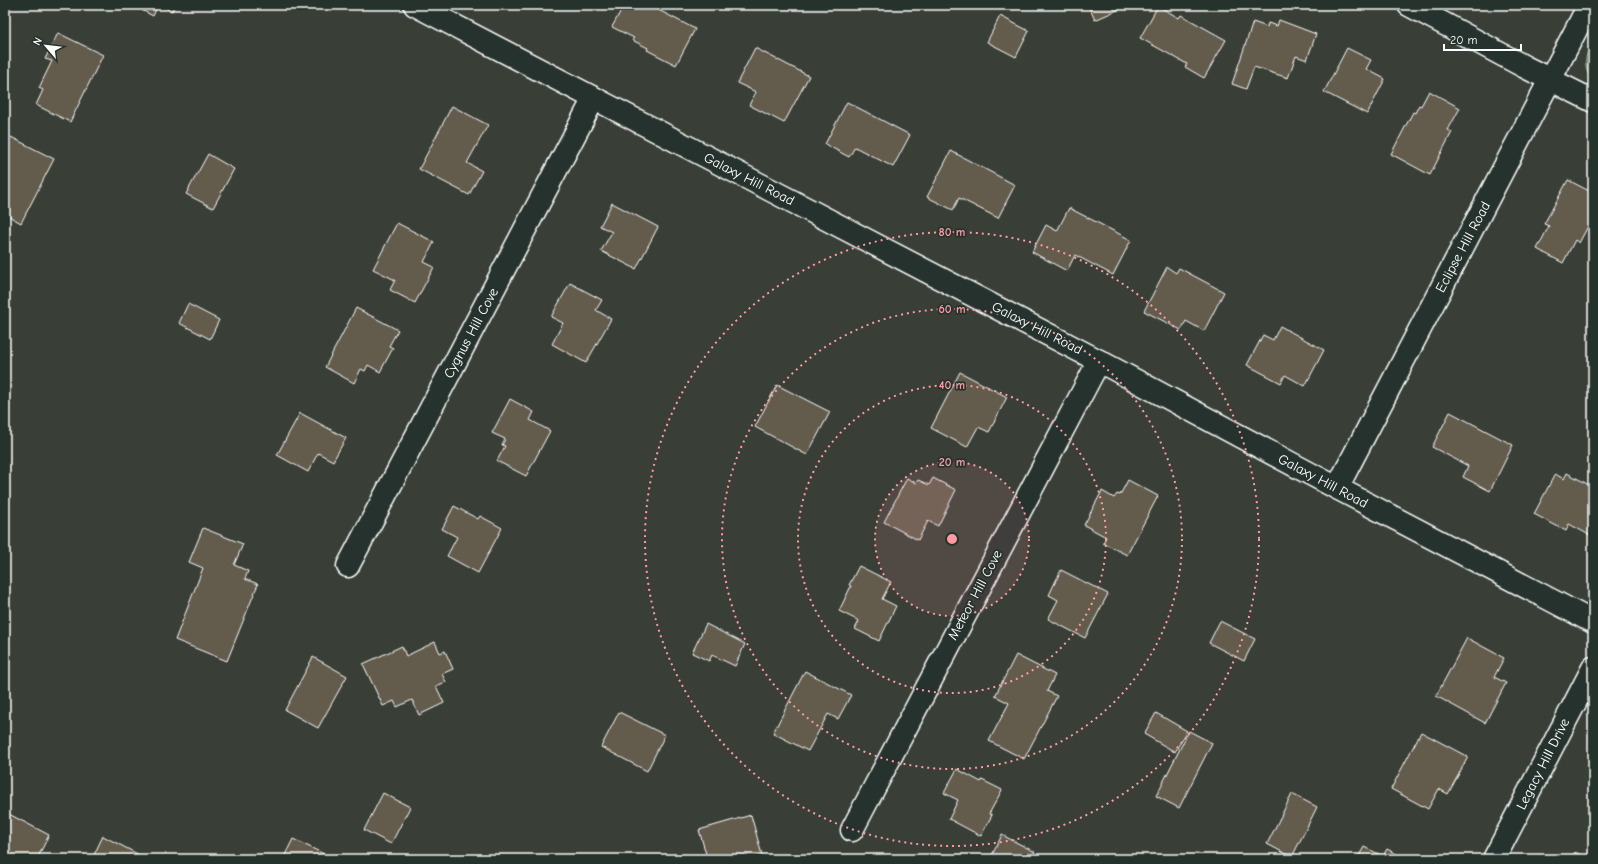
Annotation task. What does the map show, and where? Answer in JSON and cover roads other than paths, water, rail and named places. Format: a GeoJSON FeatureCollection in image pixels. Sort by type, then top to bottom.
{"type":"FeatureCollection","features":[{"type":"Feature","properties":{"kind":"street","name":"Galaxy Hill Road"},"geometry":{"type":"LineString","coordinates":[[415,5],[1099,361],[1593,622]]}},
{"type":"Feature","properties":{"kind":"street"},"geometry":{"type":"LineString","coordinates":[[1409,5],[1593,101]]}},
{"type":"Feature","properties":{"kind":"street","name":"Eclipse Hill Road"},"geometry":{"type":"LineString","coordinates":[[1337,488],[1589,5]]}},
{"type":"Feature","properties":{"kind":"street","name":"Cygnus Hill Cove"},"geometry":{"type":"LineString","coordinates":[[348,566],[594,98]]}},
{"type":"Feature","properties":{"kind":"street","name":"Meteor Hill Cove"},"geometry":{"type":"LineString","coordinates":[[852,830],[1099,361]]}},
{"type":"Feature","properties":{"kind":"street","name":"Legacy Hill Drive"},"geometry":{"type":"LineString","coordinates":[[1494,859],[1593,668]]}}]}
